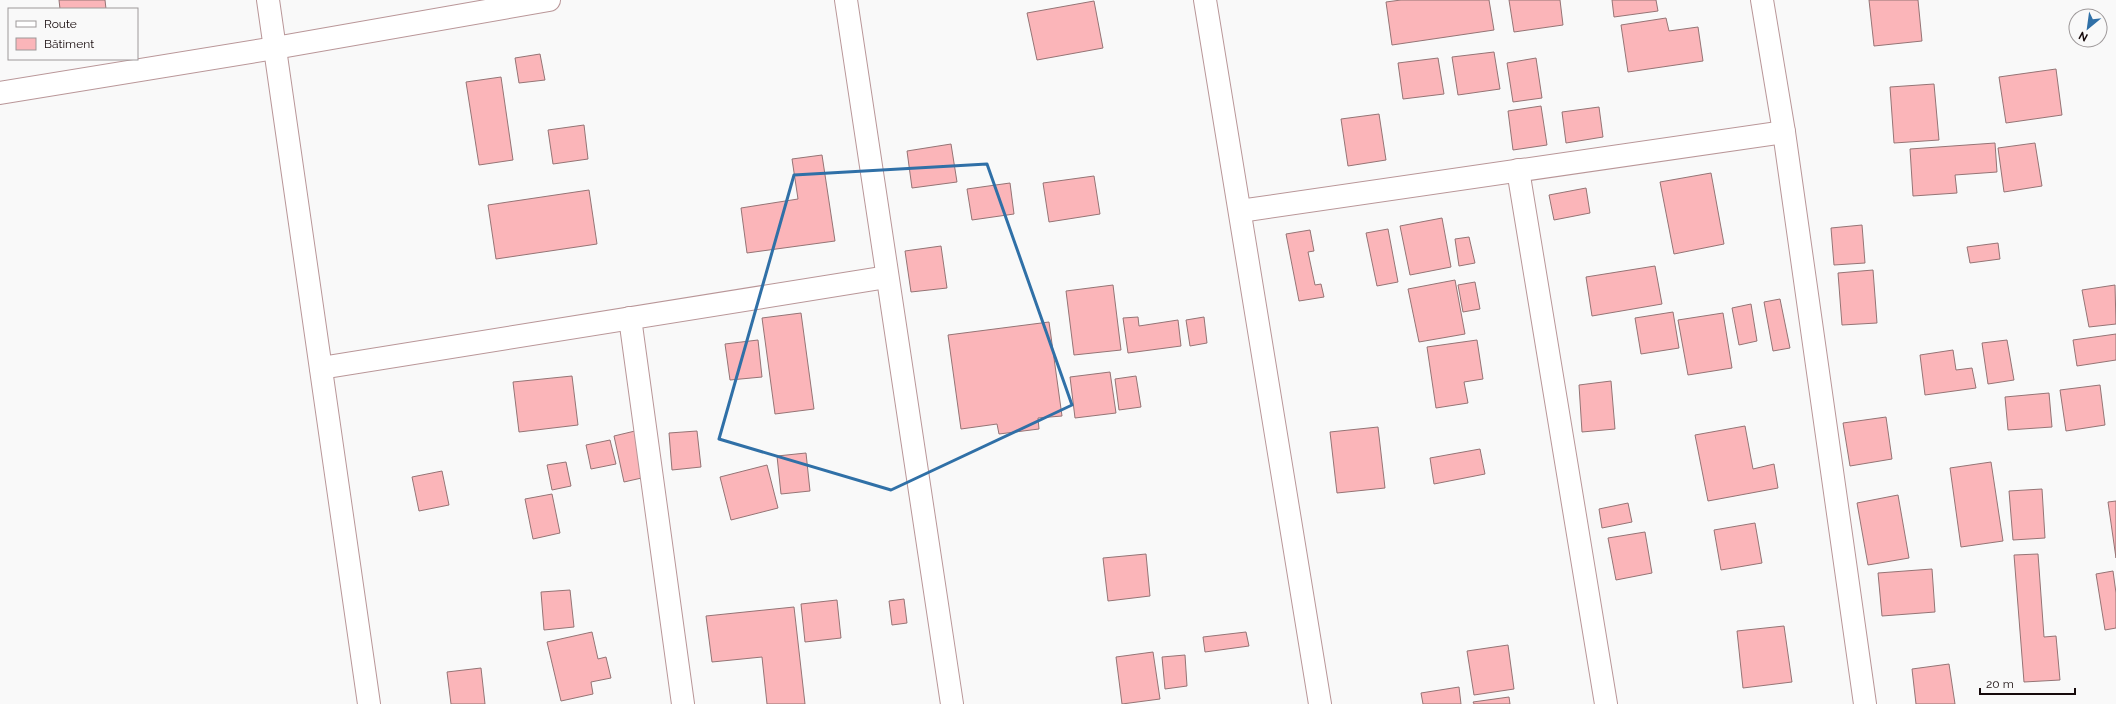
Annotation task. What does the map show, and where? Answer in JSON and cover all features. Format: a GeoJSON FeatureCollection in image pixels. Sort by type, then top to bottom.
{"type":"FeatureCollection","features":[{"type":"Feature","properties":{"kind":"street"},"geometry":{"type":"LineString","coordinates":[[268,0],[369,704]]}},
{"type":"Feature","properties":{"kind":"street"},"geometry":{"type":"LineString","coordinates":[[0,93],[275,48],[549,0]]}},
{"type":"Feature","properties":{"kind":"street"},"geometry":{"type":"LineString","coordinates":[[846,0],[952,704]]}},
{"type":"Feature","properties":{"kind":"street"},"geometry":{"type":"LineString","coordinates":[[1205,0],[1320,704]]}},
{"type":"Feature","properties":{"kind":"street"},"geometry":{"type":"LineString","coordinates":[[1762,0],[1784,132],[1865,704]]}},
{"type":"Feature","properties":{"kind":"street"},"geometry":{"type":"LineString","coordinates":[[1240,210],[1784,132]]}},
{"type":"Feature","properties":{"kind":"street"},"geometry":{"type":"LineString","coordinates":[[1518,170],[1606,704]]}},
{"type":"Feature","properties":{"kind":"street"},"geometry":{"type":"LineString","coordinates":[[321,368],[887,277]]}},
{"type":"Feature","properties":{"kind":"street"},"geometry":{"type":"LineString","coordinates":[[630,318],[683,704]]}},
{"type":"Feature","properties":{"kind":"highlighted area"},"geometry":{"type":"Polygon","coordinates":[[[987,164],[1072,405],[891,490],[719,439],[794,175],[987,164]]]}},
{"type":"Feature","properties":{"kind":"building"},"geometry":{"type":"Polygon","coordinates":[[[59,0],[105,0],[106,8],[60,8],[59,0]]]}},
{"type":"Feature","properties":{"kind":"building"},"geometry":{"type":"Polygon","coordinates":[[[1401,0],[1489,0],[1494,30],[1392,45],[1386,2],[1401,0]]]}},
{"type":"Feature","properties":{"kind":"building"},"geometry":{"type":"Polygon","coordinates":[[[1509,0],[1560,0],[1563,25],[1514,32],[1509,0]]]}},
{"type":"Feature","properties":{"kind":"building"},"geometry":{"type":"Polygon","coordinates":[[[1612,0],[1656,0],[1658,11],[1614,17],[1612,0]]]}},
{"type":"Feature","properties":{"kind":"building"},"geometry":{"type":"Polygon","coordinates":[[[1869,0],[1918,0],[1922,41],[1874,46],[1869,0]]]}},
{"type":"Feature","properties":{"kind":"building"},"geometry":{"type":"Polygon","coordinates":[[[1094,1],[1103,48],[1037,60],[1027,13],[1094,1]]]}},
{"type":"Feature","properties":{"kind":"building"},"geometry":{"type":"Polygon","coordinates":[[[1666,18],[1669,31],[1698,27],[1703,61],[1628,72],[1621,25],[1666,18]]]}},
{"type":"Feature","properties":{"kind":"building"},"geometry":{"type":"Polygon","coordinates":[[[1494,52],[1500,89],[1458,95],[1452,57],[1494,52]]]}},
{"type":"Feature","properties":{"kind":"building"},"geometry":{"type":"Polygon","coordinates":[[[540,54],[545,80],[519,83],[515,58],[540,54]]]}},
{"type":"Feature","properties":{"kind":"building"},"geometry":{"type":"Polygon","coordinates":[[[1438,58],[1444,94],[1403,99],[1398,63],[1438,58]]]}},
{"type":"Feature","properties":{"kind":"building"},"geometry":{"type":"Polygon","coordinates":[[[1536,58],[1542,98],[1513,102],[1507,63],[1536,58]]]}},
{"type":"Feature","properties":{"kind":"building"},"geometry":{"type":"Polygon","coordinates":[[[2056,69],[2062,115],[2006,123],[1999,77],[2056,69]]]}},
{"type":"Feature","properties":{"kind":"building"},"geometry":{"type":"Polygon","coordinates":[[[501,77],[513,160],[479,165],[466,82],[501,77]]]}},
{"type":"Feature","properties":{"kind":"building"},"geometry":{"type":"Polygon","coordinates":[[[1934,84],[1939,140],[1894,143],[1890,87],[1934,84]]]}},
{"type":"Feature","properties":{"kind":"building"},"geometry":{"type":"Polygon","coordinates":[[[1541,106],[1547,145],[1513,150],[1508,111],[1541,106]]]}},
{"type":"Feature","properties":{"kind":"building"},"geometry":{"type":"Polygon","coordinates":[[[1599,107],[1603,137],[1566,143],[1562,112],[1599,107]]]}},
{"type":"Feature","properties":{"kind":"building"},"geometry":{"type":"Polygon","coordinates":[[[1379,114],[1386,160],[1348,166],[1341,119],[1379,114]]]}},
{"type":"Feature","properties":{"kind":"building"},"geometry":{"type":"Polygon","coordinates":[[[584,125],[588,159],[553,164],[548,130],[584,125]]]}},
{"type":"Feature","properties":{"kind":"building"},"geometry":{"type":"Polygon","coordinates":[[[1995,143],[1997,172],[1955,175],[1957,193],[1913,196],[1910,149],[1995,143]]]}},
{"type":"Feature","properties":{"kind":"building"},"geometry":{"type":"Polygon","coordinates":[[[2035,143],[2042,186],[2004,192],[1998,148],[2035,143]]]}},
{"type":"Feature","properties":{"kind":"building"},"geometry":{"type":"Polygon","coordinates":[[[951,144],[957,182],[912,188],[907,151],[951,144]]]}},
{"type":"Feature","properties":{"kind":"building"},"geometry":{"type":"Polygon","coordinates":[[[822,155],[835,241],[747,253],[741,208],[798,199],[792,159],[822,155]]]}},
{"type":"Feature","properties":{"kind":"building"},"geometry":{"type":"Polygon","coordinates":[[[1711,173],[1724,244],[1674,254],[1660,182],[1711,173]]]}},
{"type":"Feature","properties":{"kind":"building"},"geometry":{"type":"Polygon","coordinates":[[[1094,176],[1100,214],[1049,222],[1043,183],[1094,176]]]}},
{"type":"Feature","properties":{"kind":"building"},"geometry":{"type":"Polygon","coordinates":[[[1010,183],[1014,214],[972,220],[967,189],[1010,183]]]}},
{"type":"Feature","properties":{"kind":"building"},"geometry":{"type":"Polygon","coordinates":[[[1586,188],[1590,213],[1554,220],[1549,195],[1586,188]]]}},
{"type":"Feature","properties":{"kind":"building"},"geometry":{"type":"Polygon","coordinates":[[[589,190],[597,244],[496,259],[488,205],[589,190]]]}},
{"type":"Feature","properties":{"kind":"building"},"geometry":{"type":"Polygon","coordinates":[[[1442,218],[1451,267],[1410,275],[1400,226],[1442,218]]]}},
{"type":"Feature","properties":{"kind":"building"},"geometry":{"type":"Polygon","coordinates":[[[1862,225],[1865,263],[1834,265],[1831,228],[1862,225]]]}},
{"type":"Feature","properties":{"kind":"building"},"geometry":{"type":"Polygon","coordinates":[[[1388,229],[1398,282],[1377,286],[1366,233],[1388,229]]]}},
{"type":"Feature","properties":{"kind":"building"},"geometry":{"type":"Polygon","coordinates":[[[1310,230],[1314,251],[1308,252],[1315,285],[1321,284],[1324,297],[1299,301],[1286,234],[1310,230]]]}},
{"type":"Feature","properties":{"kind":"building"},"geometry":{"type":"Polygon","coordinates":[[[1469,237],[1475,263],[1459,266],[1455,239],[1469,237]]]}},
{"type":"Feature","properties":{"kind":"building"},"geometry":{"type":"Polygon","coordinates":[[[1998,243],[2000,259],[1970,263],[1967,247],[1998,243]]]}},
{"type":"Feature","properties":{"kind":"building"},"geometry":{"type":"Polygon","coordinates":[[[941,246],[947,288],[911,292],[905,251],[941,246]]]}},
{"type":"Feature","properties":{"kind":"building"},"geometry":{"type":"Polygon","coordinates":[[[1655,266],[1662,304],[1592,316],[1586,277],[1655,266]]]}},
{"type":"Feature","properties":{"kind":"building"},"geometry":{"type":"Polygon","coordinates":[[[1873,270],[1877,323],[1842,325],[1838,273],[1873,270]]]}},
{"type":"Feature","properties":{"kind":"building"},"geometry":{"type":"Polygon","coordinates":[[[1455,280],[1465,334],[1419,342],[1408,289],[1455,280]]]}},
{"type":"Feature","properties":{"kind":"building"},"geometry":{"type":"Polygon","coordinates":[[[1475,282],[1480,309],[1463,312],[1458,285],[1475,282]]]}},
{"type":"Feature","properties":{"kind":"building"},"geometry":{"type":"Polygon","coordinates":[[[1113,285],[1121,350],[1074,355],[1066,291],[1113,285]]]}},
{"type":"Feature","properties":{"kind":"building"},"geometry":{"type":"Polygon","coordinates":[[[2115,285],[2116,324],[2089,327],[2082,290],[2115,285]]]}},
{"type":"Feature","properties":{"kind":"building"},"geometry":{"type":"Polygon","coordinates":[[[1780,299],[1790,348],[1773,351],[1764,302],[1780,299]]]}},
{"type":"Feature","properties":{"kind":"building"},"geometry":{"type":"Polygon","coordinates":[[[1751,304],[1757,341],[1739,345],[1732,308],[1751,304]]]}},
{"type":"Feature","properties":{"kind":"building"},"geometry":{"type":"Polygon","coordinates":[[[1673,312],[1679,348],[1641,354],[1635,318],[1673,312]]]}},
{"type":"Feature","properties":{"kind":"building"},"geometry":{"type":"Polygon","coordinates":[[[801,313],[814,409],[775,414],[762,318],[801,313]]]}},
{"type":"Feature","properties":{"kind":"building"},"geometry":{"type":"Polygon","coordinates":[[[1723,313],[1732,368],[1688,375],[1678,320],[1723,313]]]}},
{"type":"Feature","properties":{"kind":"building"},"geometry":{"type":"Polygon","coordinates":[[[1138,317],[1139,326],[1178,320],[1181,346],[1128,353],[1123,318],[1138,317]]]}},
{"type":"Feature","properties":{"kind":"building"},"geometry":{"type":"Polygon","coordinates":[[[1204,317],[1207,343],[1190,346],[1186,320],[1204,317]]]}},
{"type":"Feature","properties":{"kind":"building"},"geometry":{"type":"Polygon","coordinates":[[[1049,322],[1062,416],[1038,418],[1039,429],[999,434],[997,424],[961,429],[948,335],[1049,322]]]}},
{"type":"Feature","properties":{"kind":"building"},"geometry":{"type":"Polygon","coordinates":[[[2116,334],[2116,360],[2077,366],[2073,340],[2116,334]]]}},
{"type":"Feature","properties":{"kind":"building"},"geometry":{"type":"Polygon","coordinates":[[[758,340],[762,377],[730,380],[725,344],[758,340]]]}},
{"type":"Feature","properties":{"kind":"building"},"geometry":{"type":"Polygon","coordinates":[[[1477,340],[1483,379],[1464,382],[1468,403],[1436,408],[1427,347],[1477,340]]]}},
{"type":"Feature","properties":{"kind":"building"},"geometry":{"type":"Polygon","coordinates":[[[2007,340],[2014,380],[1988,384],[1982,343],[2007,340]]]}},
{"type":"Feature","properties":{"kind":"building"},"geometry":{"type":"Polygon","coordinates":[[[1953,350],[1956,370],[1972,368],[1976,388],[1925,395],[1920,355],[1953,350]]]}},
{"type":"Feature","properties":{"kind":"building"},"geometry":{"type":"Polygon","coordinates":[[[1110,372],[1116,413],[1075,418],[1070,377],[1110,372]]]}},
{"type":"Feature","properties":{"kind":"building"},"geometry":{"type":"Polygon","coordinates":[[[572,376],[578,425],[519,432],[513,382],[572,376]]]}},
{"type":"Feature","properties":{"kind":"building"},"geometry":{"type":"Polygon","coordinates":[[[1136,376],[1141,407],[1119,410],[1115,379],[1136,376]]]}},
{"type":"Feature","properties":{"kind":"building"},"geometry":{"type":"Polygon","coordinates":[[[1611,381],[1615,429],[1582,432],[1579,385],[1611,381]]]}},
{"type":"Feature","properties":{"kind":"building"},"geometry":{"type":"Polygon","coordinates":[[[2100,385],[2105,425],[2066,431],[2060,390],[2100,385]]]}},
{"type":"Feature","properties":{"kind":"building"},"geometry":{"type":"Polygon","coordinates":[[[2049,393],[2052,427],[2008,430],[2005,397],[2049,393]]]}},
{"type":"Feature","properties":{"kind":"building"},"geometry":{"type":"Polygon","coordinates":[[[1886,417],[1892,459],[1850,466],[1843,423],[1886,417]]]}},
{"type":"Feature","properties":{"kind":"building"},"geometry":{"type":"Polygon","coordinates":[[[1745,426],[1753,469],[1774,464],[1778,488],[1708,501],[1695,435],[1745,426]]]}},
{"type":"Feature","properties":{"kind":"building"},"geometry":{"type":"Polygon","coordinates":[[[1378,427],[1385,488],[1337,493],[1330,432],[1378,427]]]}},
{"type":"Feature","properties":{"kind":"building"},"geometry":{"type":"Polygon","coordinates":[[[635,431],[646,477],[624,482],[614,436],[635,431]]]}},
{"type":"Feature","properties":{"kind":"building"},"geometry":{"type":"Polygon","coordinates":[[[697,431],[701,467],[672,470],[669,433],[697,431]]]}},
{"type":"Feature","properties":{"kind":"building"},"geometry":{"type":"Polygon","coordinates":[[[610,440],[616,464],[591,469],[586,445],[610,440]]]}},
{"type":"Feature","properties":{"kind":"building"},"geometry":{"type":"Polygon","coordinates":[[[1480,449],[1485,474],[1434,484],[1430,458],[1480,449]]]}},
{"type":"Feature","properties":{"kind":"building"},"geometry":{"type":"Polygon","coordinates":[[[806,453],[810,491],[781,494],[777,456],[806,453]]]}},
{"type":"Feature","properties":{"kind":"building"},"geometry":{"type":"Polygon","coordinates":[[[566,462],[571,486],[552,490],[547,465],[566,462]]]}},
{"type":"Feature","properties":{"kind":"building"},"geometry":{"type":"Polygon","coordinates":[[[1991,462],[2003,541],[1961,547],[1950,468],[1991,462]]]}},
{"type":"Feature","properties":{"kind":"building"},"geometry":{"type":"Polygon","coordinates":[[[767,465],[778,508],[731,520],[720,477],[767,465]]]}},
{"type":"Feature","properties":{"kind":"building"},"geometry":{"type":"Polygon","coordinates":[[[442,471],[449,505],[419,511],[412,477],[442,471]]]}},
{"type":"Feature","properties":{"kind":"building"},"geometry":{"type":"Polygon","coordinates":[[[2042,489],[2045,538],[2013,540],[2009,491],[2042,489]]]}},
{"type":"Feature","properties":{"kind":"building"},"geometry":{"type":"Polygon","coordinates":[[[552,494],[560,533],[533,539],[525,499],[552,494]]]}},
{"type":"Feature","properties":{"kind":"building"},"geometry":{"type":"Polygon","coordinates":[[[1898,495],[1909,558],[1868,565],[1857,503],[1898,495]]]}},
{"type":"Feature","properties":{"kind":"building"},"geometry":{"type":"Polygon","coordinates":[[[2116,501],[2116,558],[2108,502],[2116,501]]]}},
{"type":"Feature","properties":{"kind":"building"},"geometry":{"type":"Polygon","coordinates":[[[1628,503],[1632,522],[1602,528],[1599,509],[1628,503]]]}},
{"type":"Feature","properties":{"kind":"building"},"geometry":{"type":"Polygon","coordinates":[[[1755,523],[1762,563],[1721,570],[1714,530],[1755,523]]]}},
{"type":"Feature","properties":{"kind":"building"},"geometry":{"type":"Polygon","coordinates":[[[1645,532],[1652,573],[1616,580],[1608,538],[1645,532]]]}},
{"type":"Feature","properties":{"kind":"building"},"geometry":{"type":"Polygon","coordinates":[[[1146,554],[1150,596],[1108,601],[1103,558],[1146,554]]]}},
{"type":"Feature","properties":{"kind":"building"},"geometry":{"type":"Polygon","coordinates":[[[2038,554],[2044,637],[2056,636],[2060,680],[2024,682],[2014,555],[2038,554]]]}},
{"type":"Feature","properties":{"kind":"building"},"geometry":{"type":"Polygon","coordinates":[[[1932,569],[1935,612],[1882,616],[1878,573],[1932,569]]]}},
{"type":"Feature","properties":{"kind":"building"},"geometry":{"type":"Polygon","coordinates":[[[2113,571],[2116,593],[2116,628],[2105,630],[2096,574],[2113,571]]]}},
{"type":"Feature","properties":{"kind":"building"},"geometry":{"type":"Polygon","coordinates":[[[570,590],[574,627],[544,630],[541,592],[570,590]]]}},
{"type":"Feature","properties":{"kind":"building"},"geometry":{"type":"Polygon","coordinates":[[[904,599],[907,623],[892,625],[889,601],[904,599]]]}},
{"type":"Feature","properties":{"kind":"building"},"geometry":{"type":"Polygon","coordinates":[[[837,600],[841,638],[805,642],[801,604],[837,600]]]}},
{"type":"Feature","properties":{"kind":"building"},"geometry":{"type":"Polygon","coordinates":[[[794,607],[805,704],[767,704],[762,657],[712,662],[706,616],[794,607]]]}},
{"type":"Feature","properties":{"kind":"building"},"geometry":{"type":"Polygon","coordinates":[[[1784,626],[1792,682],[1743,688],[1737,631],[1784,626]]]}},
{"type":"Feature","properties":{"kind":"building"},"geometry":{"type":"Polygon","coordinates":[[[592,632],[598,659],[606,657],[611,678],[591,682],[593,694],[561,701],[547,642],[592,632]]]}},
{"type":"Feature","properties":{"kind":"building"},"geometry":{"type":"Polygon","coordinates":[[[1246,632],[1249,646],[1205,652],[1203,637],[1246,632]]]}},
{"type":"Feature","properties":{"kind":"building"},"geometry":{"type":"Polygon","coordinates":[[[1508,645],[1514,689],[1474,695],[1467,651],[1508,645]]]}},
{"type":"Feature","properties":{"kind":"building"},"geometry":{"type":"Polygon","coordinates":[[[1153,652],[1160,699],[1122,704],[1116,657],[1153,652]]]}},
{"type":"Feature","properties":{"kind":"building"},"geometry":{"type":"Polygon","coordinates":[[[1185,655],[1187,686],[1165,689],[1162,657],[1185,655]]]}},
{"type":"Feature","properties":{"kind":"building"},"geometry":{"type":"Polygon","coordinates":[[[1949,664],[1955,704],[1916,704],[1912,669],[1949,664]]]}},
{"type":"Feature","properties":{"kind":"building"},"geometry":{"type":"Polygon","coordinates":[[[481,668],[485,704],[451,704],[447,672],[481,668]]]}},
{"type":"Feature","properties":{"kind":"building"},"geometry":{"type":"Polygon","coordinates":[[[1459,687],[1461,704],[1423,704],[1421,693],[1459,687]]]}},
{"type":"Feature","properties":{"kind":"building"},"geometry":{"type":"Polygon","coordinates":[[[1509,697],[1510,704],[1474,704],[1473,702],[1509,697]]]}}]}
